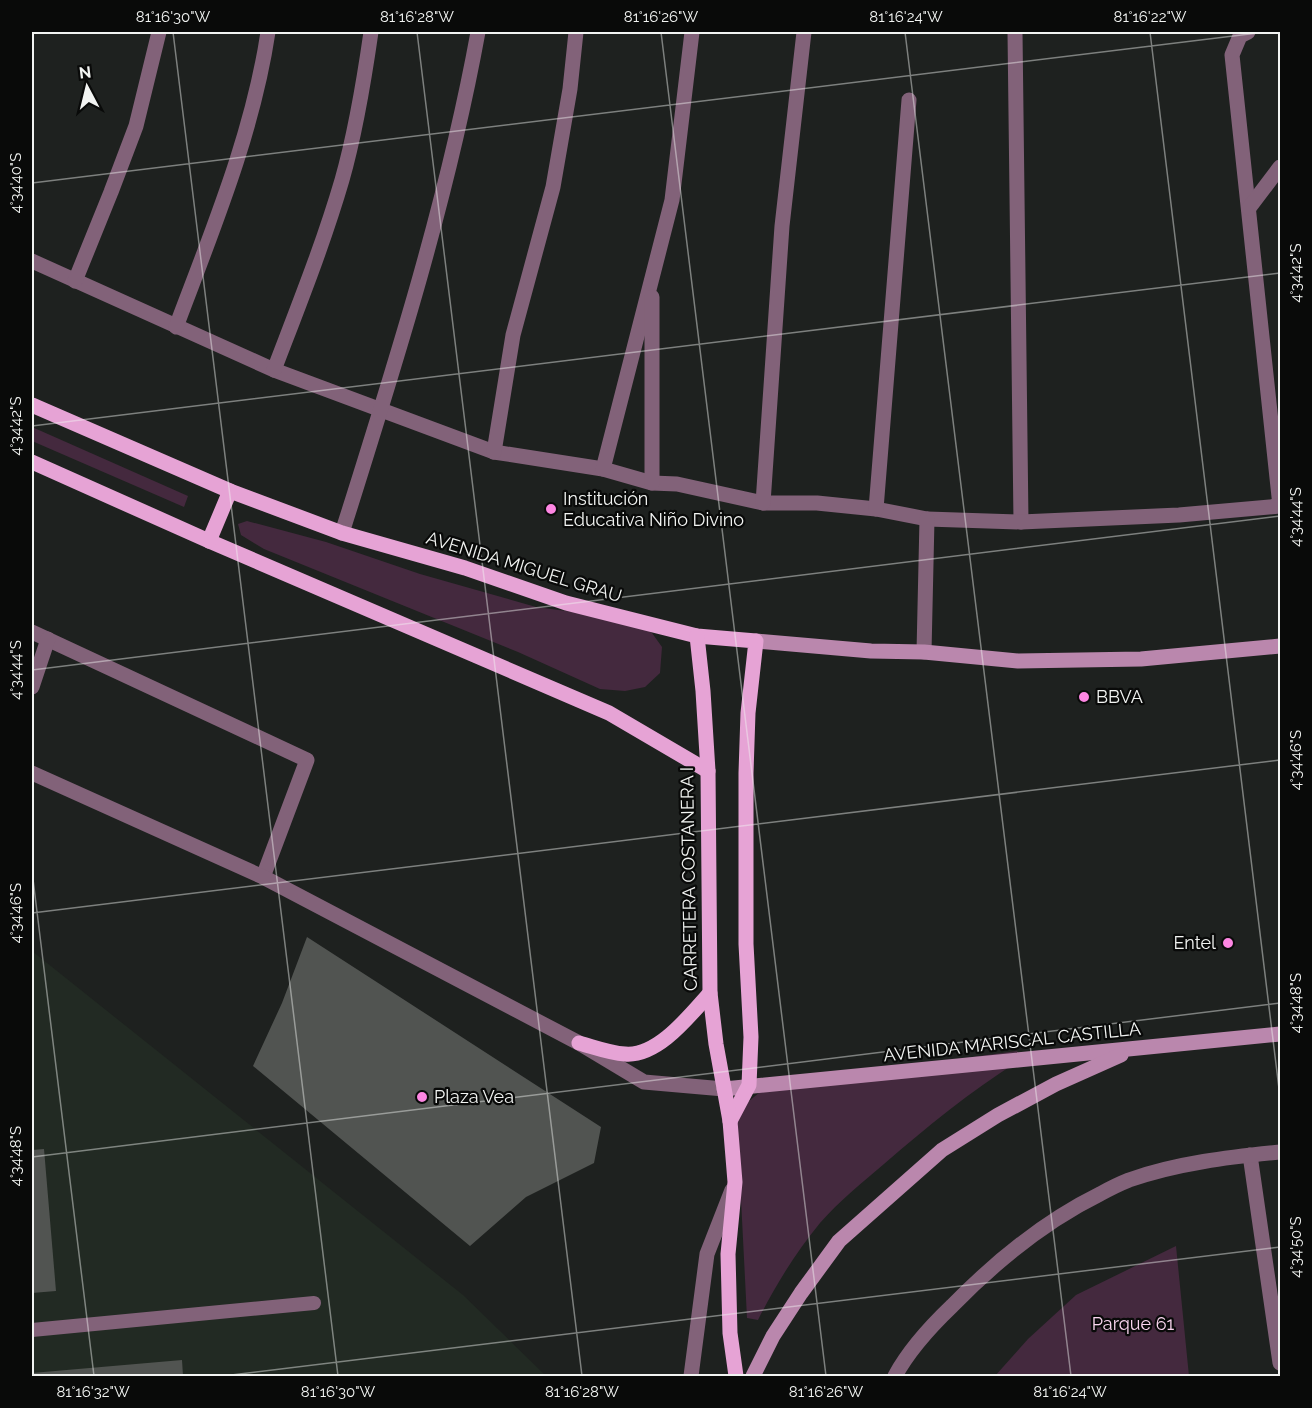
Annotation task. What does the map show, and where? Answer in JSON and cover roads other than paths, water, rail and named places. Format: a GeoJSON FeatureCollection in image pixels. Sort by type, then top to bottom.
{"type":"FeatureCollection","features":[{"type":"Feature","properties":{"kind":"main road","name":"AVENIDA MIGUEL GRAU"},"geometry":{"type":"LineString","coordinates":[[32,405],[230,491],[342,533],[465,568],[566,603],[697,636],[1018,661],[1141,659],[1281,646]]}},
{"type":"Feature","properties":{"kind":"main road"},"geometry":{"type":"LineString","coordinates":[[32,462],[209,541],[609,713],[708,771]]}},
{"type":"Feature","properties":{"kind":"main road"},"geometry":{"type":"LineString","coordinates":[[209,541],[230,491]]}},
{"type":"Feature","properties":{"kind":"main road","name":"CARRETERA COSTANERA I"},"geometry":{"type":"LineString","coordinates":[[697,636],[708,771],[710,993],[730,1121],[735,1182],[728,1254],[730,1333],[736,1377]]}},
{"type":"Feature","properties":{"kind":"main road"},"geometry":{"type":"LineString","coordinates":[[730,1121],[747,1087],[751,1037],[746,944],[746,773],[748,713],[756,641]]}},
{"type":"Feature","properties":{"kind":"main road"},"geometry":{"type":"LineString","coordinates":[[579,1043],[627,1055],[648,1049],[673,1034],[710,993]]}},
{"type":"Feature","properties":{"kind":"main road","name":"AVENIDA MARISCAL CASTILLA"},"geometry":{"type":"LineString","coordinates":[[724,1089],[1281,1034]]}},
{"type":"Feature","properties":{"kind":"main road"},"geometry":{"type":"LineString","coordinates":[[753,1377],[773,1336],[839,1242],[942,1150],[998,1115],[1056,1084],[1132,1050]]}},
{"type":"Feature","properties":{"kind":"street"},"geometry":{"type":"LineString","coordinates":[[75,281],[136,126],[159,32]]}},
{"type":"Feature","properties":{"kind":"street"},"geometry":{"type":"LineString","coordinates":[[176,327],[215,224],[242,142],[264,58],[268,32]]}},
{"type":"Feature","properties":{"kind":"street"},"geometry":{"type":"LineString","coordinates":[[274,370],[322,242],[342,179],[355,128],[371,32]]}},
{"type":"Feature","properties":{"kind":"street"},"geometry":{"type":"LineString","coordinates":[[342,533],[381,409],[442,194],[469,82],[478,32]]}},
{"type":"Feature","properties":{"kind":"street"},"geometry":{"type":"LineString","coordinates":[[494,452],[513,335],[553,188],[570,88],[576,32]]}},
{"type":"Feature","properties":{"kind":"street"},"geometry":{"type":"LineString","coordinates":[[603,469],[672,200],[692,32]]}},
{"type":"Feature","properties":{"kind":"street"},"geometry":{"type":"LineString","coordinates":[[763,503],[782,226],[804,32]]}},
{"type":"Feature","properties":{"kind":"street"},"geometry":{"type":"LineString","coordinates":[[1015,32],[1021,522]]}},
{"type":"Feature","properties":{"kind":"street"},"geometry":{"type":"LineString","coordinates":[[32,261],[274,370],[494,452],[603,469],[652,483],[677,484],[763,503],[817,503],[876,509],[927,519],[1021,522],[1280,506],[1232,55],[1240,36],[1248,32]]}},
{"type":"Feature","properties":{"kind":"street"},"geometry":{"type":"LineString","coordinates":[[876,509],[909,100]]}},
{"type":"Feature","properties":{"kind":"street"},"geometry":{"type":"LineString","coordinates":[[1249,208],[1281,167]]}},
{"type":"Feature","properties":{"kind":"street"},"geometry":{"type":"LineString","coordinates":[[652,278],[652,483]]}},
{"type":"Feature","properties":{"kind":"street"},"geometry":{"type":"LineString","coordinates":[[924,652],[927,519]]}},
{"type":"Feature","properties":{"kind":"street"},"geometry":{"type":"LineString","coordinates":[[32,632],[307,760],[263,877]]}},
{"type":"Feature","properties":{"kind":"street"},"geometry":{"type":"LineString","coordinates":[[32,687],[48,639]]}},
{"type":"Feature","properties":{"kind":"street"},"geometry":{"type":"LineString","coordinates":[[32,773],[263,877],[579,1043],[644,1082],[724,1089]]}},
{"type":"Feature","properties":{"kind":"street"},"geometry":{"type":"LineString","coordinates":[[894,1377],[903,1362],[934,1324],[978,1279],[1026,1238],[1075,1206],[1127,1181],[1177,1166],[1281,1152]]}},
{"type":"Feature","properties":{"kind":"street"},"geometry":{"type":"LineString","coordinates":[[1250,1155],[1281,1363]]}},
{"type":"Feature","properties":{"kind":"street"},"geometry":{"type":"LineString","coordinates":[[691,1377],[707,1254],[735,1182]]}},
{"type":"Feature","properties":{"kind":"lane"},"geometry":{"type":"LineString","coordinates":[[32,1330],[314,1303]]}},
{"type":"Feature","properties":{"kind":"place","name":"Institución Educativa Niño Divino"},"geometry":{"type":"Point","coordinates":[551,509]}},
{"type":"Feature","properties":{"kind":"place","name":"BBVA"},"geometry":{"type":"Point","coordinates":[1084,697]}},
{"type":"Feature","properties":{"kind":"place","name":"Entel"},"geometry":{"type":"Point","coordinates":[1228,943]}},
{"type":"Feature","properties":{"kind":"place","name":"Plaza Vea"},"geometry":{"type":"Point","coordinates":[422,1097]}},
{"type":"Feature","properties":{"kind":"park label","name":"Parque 61"},"geometry":{"type":"Point","coordinates":[1133,1324]}}]}
